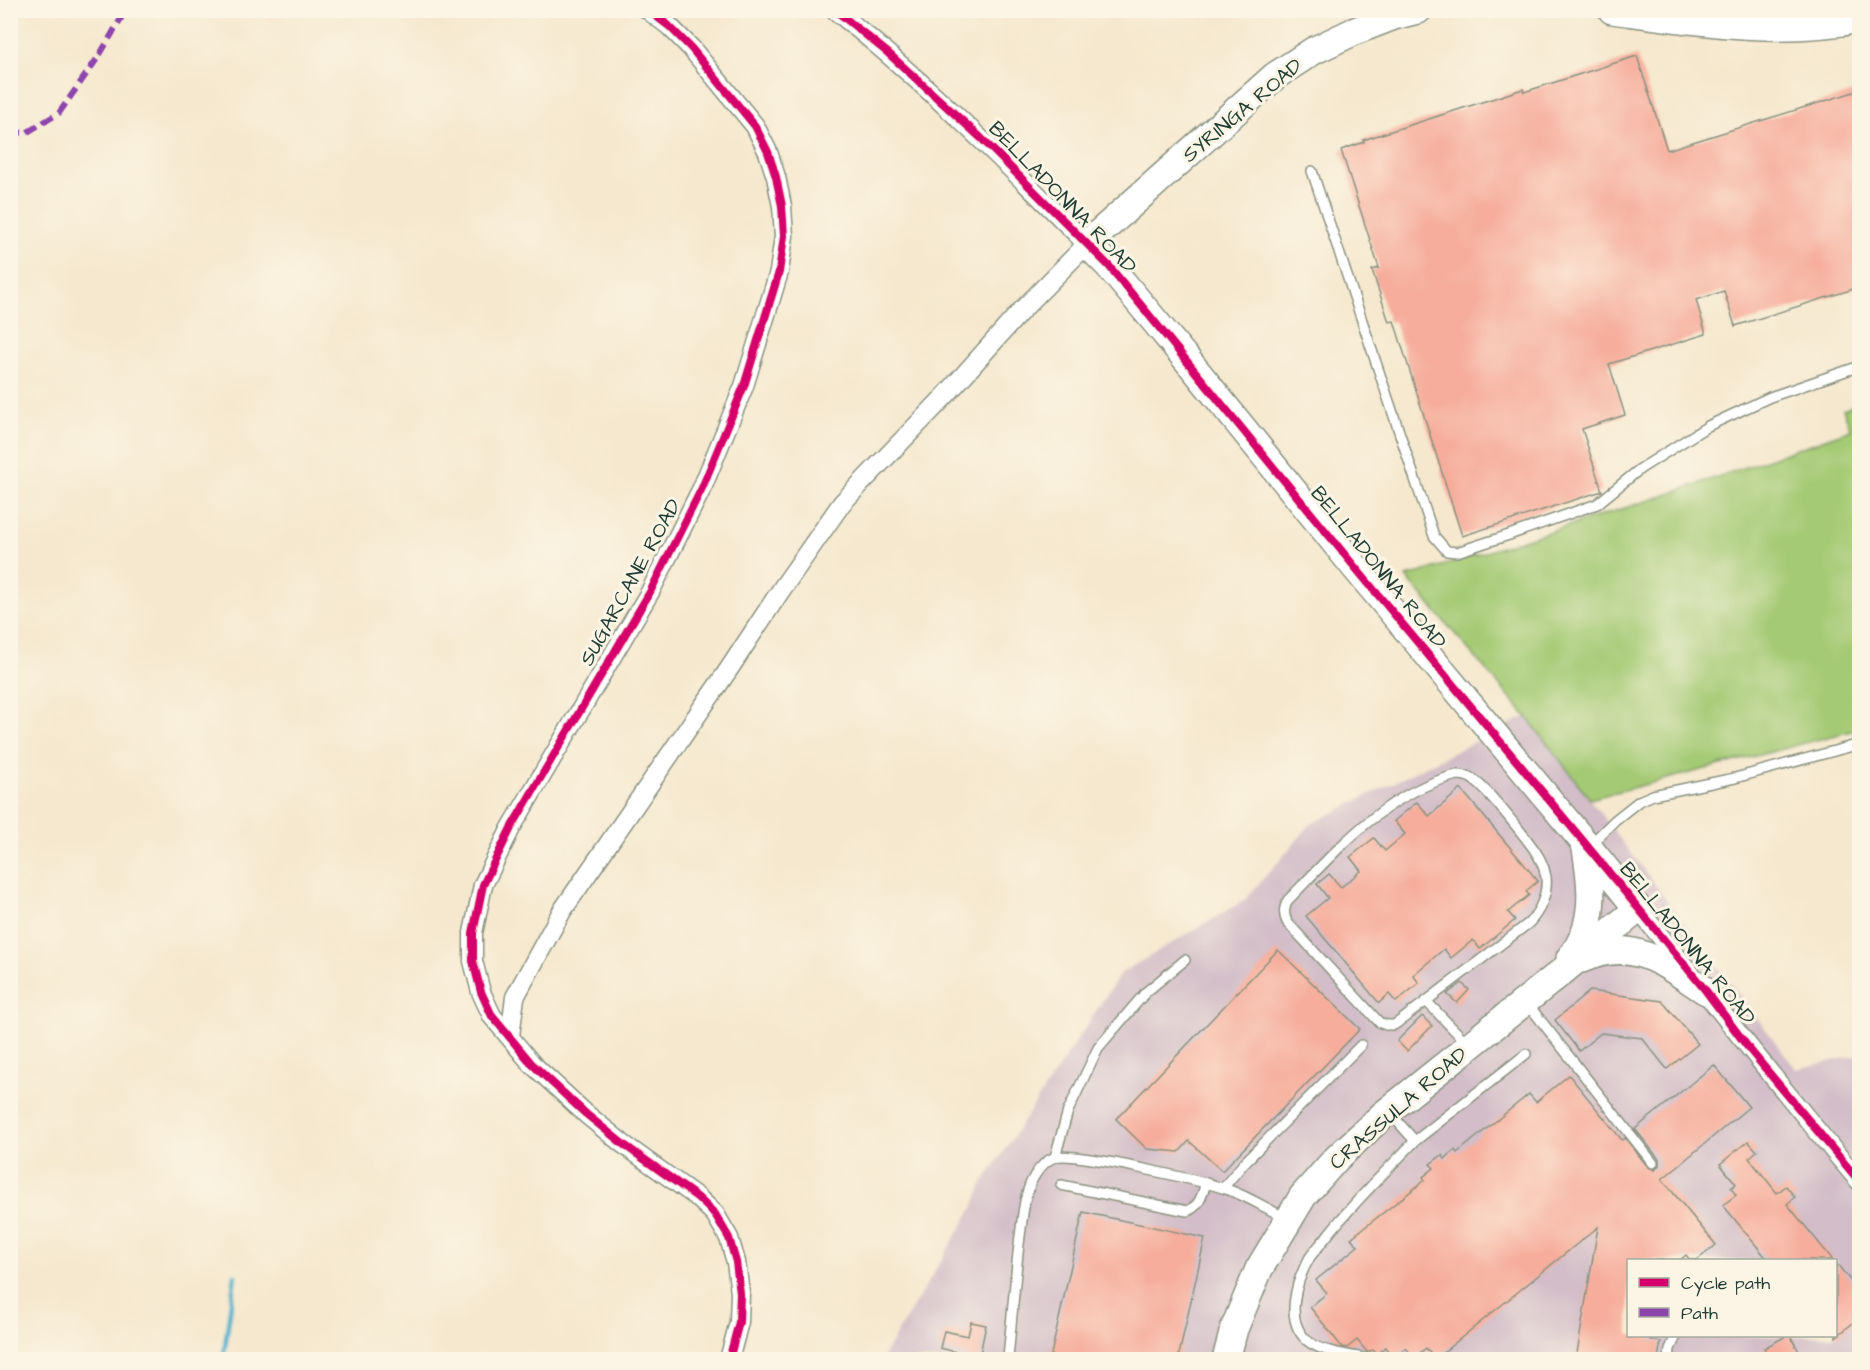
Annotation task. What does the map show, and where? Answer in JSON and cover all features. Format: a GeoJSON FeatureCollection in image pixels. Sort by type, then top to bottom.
{"type":"FeatureCollection","features":[{"type":"Feature","properties":{"kind":"street","name":"SUGARCANE ROAD"},"geometry":{"type":"LineString","coordinates":[[648,10],[669,26],[691,48],[755,126],[773,168],[782,206],[784,236],[780,272],[744,386],[702,488],[650,592],[511,828],[483,885],[473,933],[473,961],[481,992],[492,1016],[532,1064],[586,1114],[697,1197],[715,1214],[729,1238],[736,1262],[740,1293],[739,1322],[729,1359]]}},
{"type":"Feature","properties":{"kind":"street","name":"BELLADONNA ROAD"},"geometry":{"type":"LineString","coordinates":[[834,10],[888,53],[981,138],[1109,266],[1354,566],[1586,844],[1706,991],[1750,1050],[1860,1182]]}},
{"type":"Feature","properties":{"kind":"street","name":"SYRINGA ROAD"},"geometry":{"type":"LineString","coordinates":[[1087,244],[1275,76],[1314,51],[1355,31],[1394,16],[1418,10]]}},
{"type":"Feature","properties":{"kind":"street"},"geometry":{"type":"LineString","coordinates":[[1612,10],[1744,26],[1808,26],[1860,19]]}},
{"type":"Feature","properties":{"kind":"street"},"geometry":{"type":"LineString","coordinates":[[510,1036],[515,997],[562,912],[842,503],[960,380],[1021,311],[1087,244]]}},
{"type":"Feature","properties":{"kind":"street"},"geometry":{"type":"LineString","coordinates":[[1564,970],[1580,942],[1590,910],[1591,882],[1586,844]]}},
{"type":"Feature","properties":{"kind":"street","name":"CRASSULA ROAD"},"geometry":{"type":"LineString","coordinates":[[1226,1359],[1234,1329],[1259,1269],[1303,1196],[1336,1159],[1388,1111],[1638,909]]}},
{"type":"Feature","properties":{"kind":"street"},"geometry":{"type":"LineString","coordinates":[[1564,970],[1589,956],[1612,950],[1637,952],[1658,960],[1706,991]]}},
{"type":"Feature","properties":{"kind":"lane"},"geometry":{"type":"LineString","coordinates":[[1312,171],[1434,537],[1447,551],[1457,552],[1597,504],[1640,469],[1708,426],[1770,397],[1860,366]]}},
{"type":"Feature","properties":{"kind":"lane"},"geometry":{"type":"LineString","coordinates":[[1586,844],[1621,814],[1639,801],[1653,795],[1735,778],[1860,744]]}},
{"type":"Feature","properties":{"kind":"lane"},"geometry":{"type":"LineString","coordinates":[[1466,775],[1485,790],[1536,854],[1544,868],[1546,882],[1541,906],[1535,916],[1427,1002],[1394,1025],[1378,1022],[1287,922],[1284,910],[1288,900],[1372,818],[1424,786],[1442,778],[1466,775]]}},
{"type":"Feature","properties":{"kind":"lane"},"geometry":{"type":"LineString","coordinates":[[1055,1157],[1068,1111],[1098,1048],[1146,992],[1185,960]]}},
{"type":"Feature","properties":{"kind":"lane"},"geometry":{"type":"LineString","coordinates":[[1525,1001],[1653,1164]]}},
{"type":"Feature","properties":{"kind":"lane"},"geometry":{"type":"LineString","coordinates":[[1427,1002],[1470,1046]]}},
{"type":"Feature","properties":{"kind":"lane"},"geometry":{"type":"LineString","coordinates":[[1223,1188],[1244,1163],[1360,1044]]}},
{"type":"Feature","properties":{"kind":"lane"},"geometry":{"type":"LineString","coordinates":[[1375,1359],[1318,1347],[1307,1341],[1295,1325],[1293,1303],[1310,1258],[1349,1208],[1415,1141],[1526,1054]]}},
{"type":"Feature","properties":{"kind":"lane"},"geometry":{"type":"LineString","coordinates":[[1388,1111],[1415,1141]]}},
{"type":"Feature","properties":{"kind":"lane"},"geometry":{"type":"LineString","coordinates":[[1008,1358],[1015,1276],[1025,1201],[1034,1176],[1047,1161],[1055,1157],[1064,1155],[1086,1158],[1206,1183],[1223,1188],[1288,1219]]}},
{"type":"Feature","properties":{"kind":"lane"},"geometry":{"type":"LineString","coordinates":[[1061,1185],[1187,1211],[1196,1207],[1200,1202],[1206,1183]]}},
{"type":"Feature","properties":{"kind":"lane"},"geometry":{"type":"LineString","coordinates":[[1669,1359],[1675,1337]]}},
{"type":"Feature","properties":{"kind":"shaded area"},"geometry":{"type":"Polygon","coordinates":[[[1526,716],[1796,1069],[1859,1055],[1859,1359],[881,1360],[973,1208],[982,1184],[1121,973],[1245,900],[1311,824],[1526,716]]]}},
{"type":"Feature","properties":{"kind":"green space"},"geometry":{"type":"Polygon","coordinates":[[[1859,403],[1859,729],[1590,799],[1526,716],[1406,577],[1666,495],[1851,430],[1843,409],[1859,403]]]}},
{"type":"Feature","properties":{"kind":"building"},"geometry":{"type":"Polygon","coordinates":[[[1637,56],[1667,150],[1860,90],[1860,287],[1735,326],[1724,291],[1696,300],[1706,334],[1609,364],[1625,415],[1582,429],[1602,491],[1462,536],[1394,321],[1389,322],[1372,270],[1379,268],[1341,150],[1364,142],[1363,140],[1523,89],[1524,92],[1637,56]]]}},
{"type":"Feature","properties":{"kind":"building"},"geometry":{"type":"Polygon","coordinates":[[[1461,789],[1538,881],[1526,891],[1529,895],[1508,912],[1515,920],[1480,949],[1473,940],[1451,958],[1444,949],[1413,975],[1419,983],[1396,1002],[1389,994],[1379,1003],[1306,916],[1328,898],[1317,884],[1329,874],[1341,887],[1361,871],[1350,857],[1374,838],[1385,851],[1405,834],[1394,821],[1417,802],[1429,816],[1461,789]]]}},
{"type":"Feature","properties":{"kind":"building"},"geometry":{"type":"Polygon","coordinates":[[[1278,950],[1360,1029],[1222,1171],[1189,1141],[1179,1152],[1147,1149],[1116,1119],[1278,950]]]}},
{"type":"Feature","properties":{"kind":"building"},"geometry":{"type":"Polygon","coordinates":[[[1462,983],[1469,990],[1457,1003],[1447,994],[1462,983]]]}},
{"type":"Feature","properties":{"kind":"building"},"geometry":{"type":"Polygon","coordinates":[[[1590,991],[1662,1001],[1698,1044],[1667,1069],[1642,1038],[1601,1033],[1579,1051],[1555,1020],[1590,991]]]}},
{"type":"Feature","properties":{"kind":"building"},"geometry":{"type":"Polygon","coordinates":[[[1422,1016],[1432,1026],[1407,1051],[1397,1041],[1422,1016]]]}},
{"type":"Feature","properties":{"kind":"building"},"geometry":{"type":"Polygon","coordinates":[[[1714,1065],[1749,1107],[1662,1179],[1716,1245],[1698,1259],[1689,1259],[1686,1255],[1681,1259],[1627,1259],[1627,1337],[1651,1337],[1651,1340],[1661,1342],[1658,1359],[1576,1359],[1598,1227],[1435,1359],[1426,1348],[1414,1358],[1406,1348],[1394,1358],[1385,1347],[1377,1354],[1373,1350],[1367,1352],[1357,1340],[1347,1348],[1342,1347],[1310,1307],[1327,1293],[1316,1280],[1358,1246],[1351,1238],[1425,1180],[1423,1177],[1434,1168],[1430,1164],[1442,1155],[1445,1159],[1455,1150],[1457,1153],[1529,1094],[1536,1102],[1569,1075],[1622,1140],[1625,1138],[1648,1167],[1655,1170],[1659,1165],[1659,1159],[1635,1129],[1714,1065]]]}},
{"type":"Feature","properties":{"kind":"building"},"geometry":{"type":"Polygon","coordinates":[[[1748,1141],[1757,1151],[1749,1158],[1777,1193],[1786,1186],[1795,1197],[1787,1204],[1832,1259],[1767,1259],[1723,1205],[1736,1195],[1731,1188],[1736,1184],[1720,1164],[1748,1141]]]}},
{"type":"Feature","properties":{"kind":"building"},"geometry":{"type":"Polygon","coordinates":[[[1083,1212],[1205,1238],[1178,1359],[1050,1359],[1083,1212]]]}},
{"type":"Feature","properties":{"kind":"building"},"geometry":{"type":"Polygon","coordinates":[[[1837,1264],[1860,1292],[1860,1317],[1837,1336],[1837,1264]]]}},
{"type":"Feature","properties":{"kind":"building"},"geometry":{"type":"Polygon","coordinates":[[[971,1322],[986,1325],[979,1359],[963,1357],[964,1354],[940,1348],[944,1331],[968,1336],[971,1322]]]}},
{"type":"Feature","properties":{"kind":"building"},"geometry":{"type":"Polygon","coordinates":[[[1784,1337],[1791,1337],[1803,1359],[1770,1359],[1764,1348],[1784,1337]]]}},
{"type":"Feature","properties":{"kind":"waterway"},"geometry":{"type":"LineString","coordinates":[[223,1360],[235,1275]]}},
{"type":"Feature","properties":{"kind":"marked path"},"geometry":{"type":"LineString","coordinates":[[10,132],[26,133],[59,113],[99,56],[126,10]]}},
{"type":"Feature","properties":{"kind":"cycle path"},"geometry":{"type":"LineString","coordinates":[[648,10],[669,26],[691,48],[755,126],[768,152],[782,206],[784,236],[779,272],[744,386],[702,488],[650,592],[511,828],[483,885],[473,933],[473,961],[481,992],[492,1016],[532,1064],[586,1114],[623,1144],[697,1197],[715,1214],[729,1238],[736,1262],[740,1293],[739,1322],[729,1360]]}},
{"type":"Feature","properties":{"kind":"cycle path"},"geometry":{"type":"LineString","coordinates":[[835,10],[888,53],[981,138],[1109,266],[1354,566],[1584,842],[1706,991],[1750,1050],[1860,1182]]}}]}
